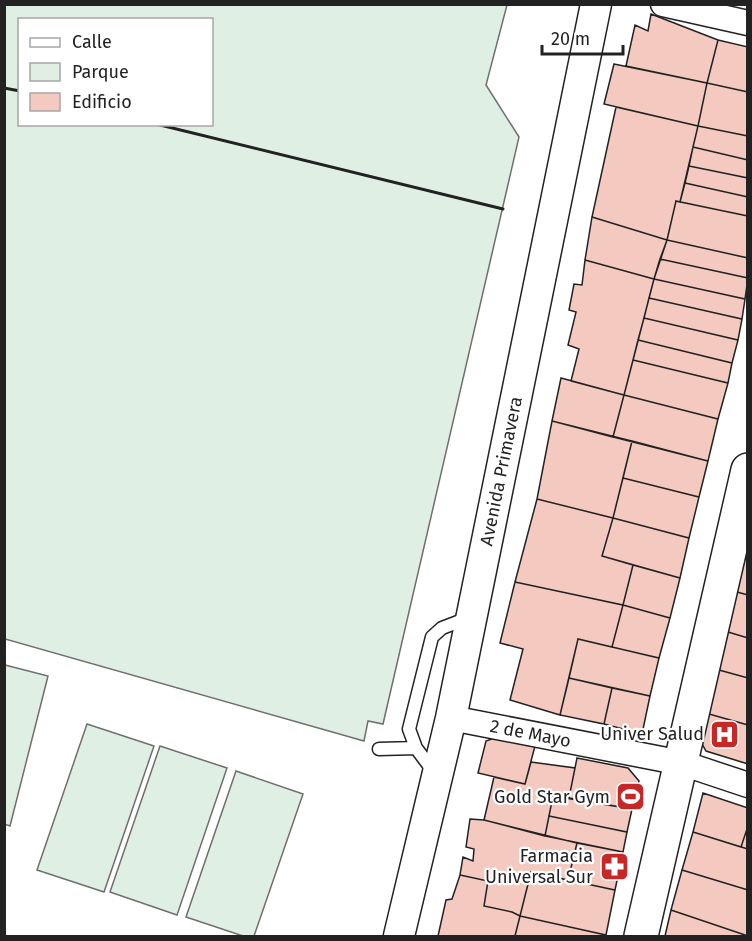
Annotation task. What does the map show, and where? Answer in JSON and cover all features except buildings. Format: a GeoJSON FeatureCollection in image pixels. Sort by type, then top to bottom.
{"type":"FeatureCollection","features":[{"type":"Feature","properties":{"kind":"main road"},"geometry":{"type":"LineString","coordinates":[[641,936],[747,470]]}},
{"type":"Feature","properties":{"kind":"street","name":"Avenida Primavera"},"geometry":{"type":"LineString","coordinates":[[399,936],[451,718],[596,4]]}},
{"type":"Feature","properties":{"kind":"street"},"geometry":{"type":"LineString","coordinates":[[663,4],[747,23]]}},
{"type":"Feature","properties":{"kind":"street","name":"2 de Mayo"},"geometry":{"type":"LineString","coordinates":[[451,718],[682,763],[747,786]]}},
{"type":"Feature","properties":{"kind":"lane"},"geometry":{"type":"LineString","coordinates":[[437,777],[416,748],[409,729],[432,637],[442,628],[472,617]]}},
{"type":"Feature","properties":{"kind":"lane"},"geometry":{"type":"LineString","coordinates":[[379,749],[416,748]]}},
{"type":"Feature","properties":{"kind":"green space"},"geometry":{"type":"Polygon","coordinates":[[[5,4],[507,5],[486,85],[519,137],[383,724],[368,721],[364,741],[5,639],[5,4]]]}},
{"type":"Feature","properties":{"kind":"green space"},"geometry":{"type":"Polygon","coordinates":[[[5,665],[48,676],[10,826],[4,824],[5,665]]]}},
{"type":"Feature","properties":{"kind":"green space"},"geometry":{"type":"Polygon","coordinates":[[[87,724],[154,746],[104,892],[37,870],[87,724]]]}},
{"type":"Feature","properties":{"kind":"green space"},"geometry":{"type":"Polygon","coordinates":[[[160,746],[227,768],[177,915],[110,892],[160,746]]]}},
{"type":"Feature","properties":{"kind":"green space"},"geometry":{"type":"Polygon","coordinates":[[[236,771],[303,794],[254,936],[243,936],[186,917],[236,771]]]}},
{"type":"Feature","properties":{"kind":"wall"},"geometry":{"type":"LineString","coordinates":[[4,88],[18,91]]}},
{"type":"Feature","properties":{"kind":"wall"},"geometry":{"type":"LineString","coordinates":[[164,126],[503,209]]}},
{"type":"Feature","properties":{"kind":"place","name":"Univer Salud"},"geometry":{"type":"Point","coordinates":[725,734]}},
{"type":"Feature","properties":{"kind":"place","name":"Gold Star Gym"},"geometry":{"type":"Point","coordinates":[631,797]}},
{"type":"Feature","properties":{"kind":"place","name":"Farmacia Universal Sur"},"geometry":{"type":"Point","coordinates":[614,866]}}]}
